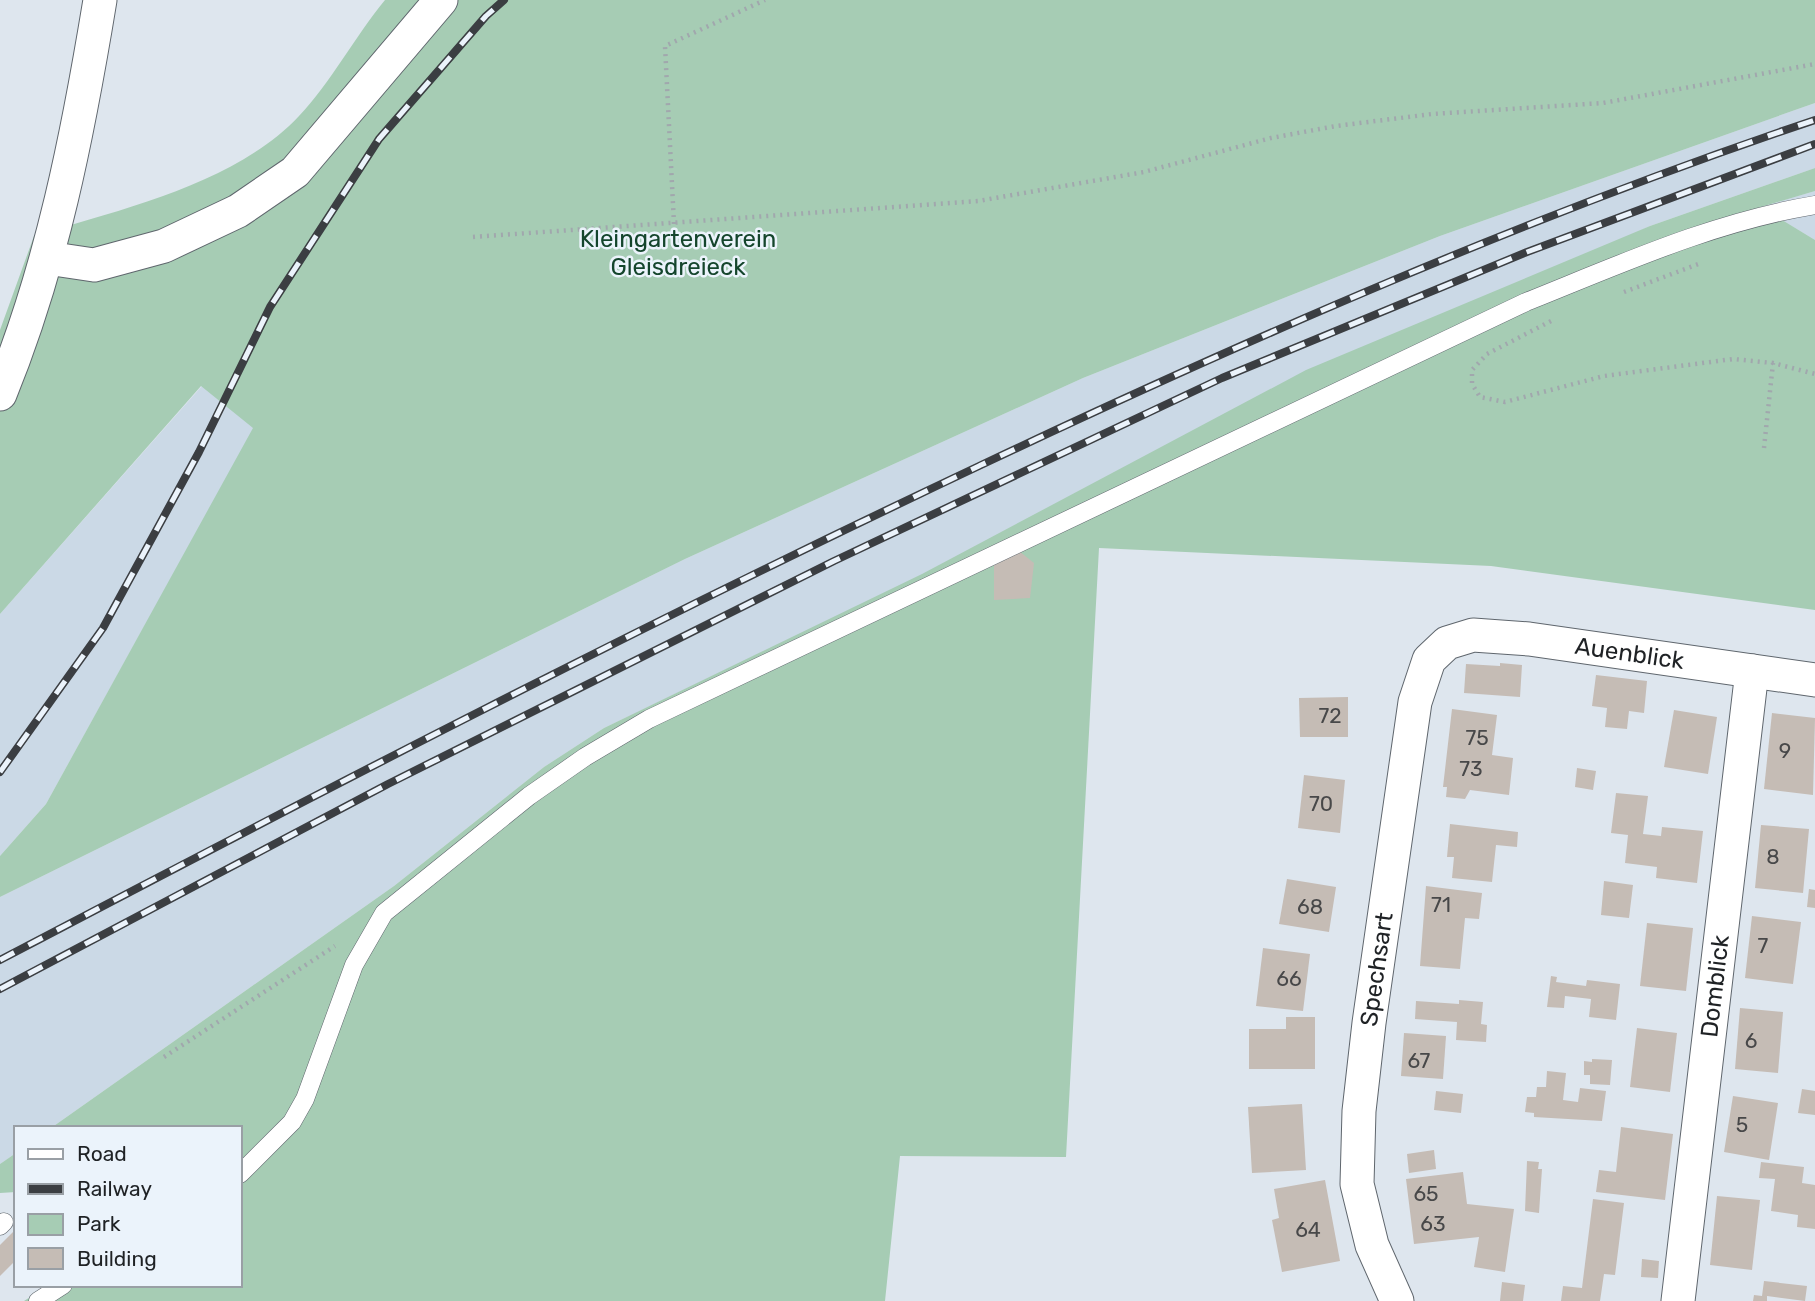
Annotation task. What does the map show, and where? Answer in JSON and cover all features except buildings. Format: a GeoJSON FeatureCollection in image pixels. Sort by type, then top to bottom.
{"type":"FeatureCollection","features":[{"type":"Feature","properties":{"kind":"street"},"geometry":{"type":"LineString","coordinates":[[0,394],[47,258],[78,133],[100,0]]}},
{"type":"Feature","properties":{"kind":"street"},"geometry":{"type":"LineString","coordinates":[[47,258],[94,265],[164,246],[238,211],[295,172],[441,0]]}},
{"type":"Feature","properties":{"kind":"street","name":"Auenblick"},"geometry":{"type":"LineString","coordinates":[[1447,643],[1473,635],[1530,639],[1815,680]]}},
{"type":"Feature","properties":{"kind":"street","name":"Spechsart"},"geometry":{"type":"LineString","coordinates":[[1397,1301],[1372,1245],[1357,1184],[1360,1111],[1415,702],[1429,660],[1447,643]]}},
{"type":"Feature","properties":{"kind":"street","name":"Domblick"},"geometry":{"type":"LineString","coordinates":[[1678,1301],[1752,671]]}},
{"type":"Feature","properties":{"kind":"lane"},"geometry":{"type":"LineString","coordinates":[[242,1172],[292,1122],[305,1099],[362,945],[384,913],[422,879],[528,796],[585,757],[649,719],[1526,302],[1660,248],[1755,215],[1815,205]]}},
{"type":"Feature","properties":{"kind":"lane"},"geometry":{"type":"LineString","coordinates":[[38,1301],[60,1287]]}},
{"type":"Feature","properties":{"kind":"path"},"geometry":{"type":"LineString","coordinates":[[674,224],[665,46],[765,0]]}},
{"type":"Feature","properties":{"kind":"path"},"geometry":{"type":"LineString","coordinates":[[473,237],[978,201],[1144,172],[1271,138],[1336,126],[1432,114],[1603,103],[1815,64]]}},
{"type":"Feature","properties":{"kind":"path"},"geometry":{"type":"LineString","coordinates":[[1616,295],[1704,262]]}},
{"type":"Feature","properties":{"kind":"path"},"geometry":{"type":"LineString","coordinates":[[1554,320],[1487,354],[1472,370],[1472,384],[1479,397],[1505,402],[1604,376],[1733,359],[1773,363],[1815,374]]}},
{"type":"Feature","properties":{"kind":"path"},"geometry":{"type":"LineString","coordinates":[[1764,448],[1773,363]]}},
{"type":"Feature","properties":{"kind":"path"},"geometry":{"type":"LineString","coordinates":[[164,1057],[323,951],[343,942],[362,945]]}},
{"type":"Feature","properties":{"kind":"shaded area"},"geometry":{"type":"Polygon","coordinates":[[[1815,103],[1815,168],[1650,226],[604,728],[544,767],[394,886],[54,1126],[14,1126],[14,1154],[0,1164],[0,897],[685,559],[1083,378],[1440,236],[1815,103]]]}},
{"type":"Feature","properties":{"kind":"shaded area"},"geometry":{"type":"Polygon","coordinates":[[[1815,191],[1815,240],[1760,207],[1815,191]]]}},
{"type":"Feature","properties":{"kind":"shaded area"},"geometry":{"type":"Polygon","coordinates":[[[202,386],[254,428],[46,804],[0,856],[0,614],[202,386]]]}},
{"type":"Feature","properties":{"kind":"green space","name":"Kleingartenverein Gleisdreieck"},"geometry":{"type":"Polygon","coordinates":[[[385,0],[1815,0],[1815,103],[1440,236],[1083,378],[685,559],[0,897],[0,856],[46,804],[253,428],[201,386],[0,614],[0,330],[34,236],[176,191],[243,160],[273,140],[310,104],[385,0]]]}},
{"type":"Feature","properties":{"kind":"green space"},"geometry":{"type":"Polygon","coordinates":[[[1815,168],[1815,191],[1761,207],[1815,240],[1815,610],[1491,566],[1099,548],[1066,1157],[900,1156],[885,1301],[24,1301],[46,1287],[242,1287],[242,1126],[54,1126],[394,886],[544,767],[604,728],[922,574],[1306,370],[1650,226],[1815,168]]]}},
{"type":"Feature","properties":{"kind":"green space"},"geometry":{"type":"Polygon","coordinates":[[[14,1154],[14,1192],[0,1193],[0,1164],[14,1154]]]}},
{"type":"Feature","properties":{"kind":"railway"},"geometry":{"type":"LineString","coordinates":[[0,772],[103,628],[199,452],[270,307],[379,139],[486,16],[504,0]]}},
{"type":"Feature","properties":{"kind":"railway"},"geometry":{"type":"LineString","coordinates":[[0,960],[609,646],[855,525],[1082,418],[1288,325],[1497,238],[1602,196],[1815,120]]}},
{"type":"Feature","properties":{"kind":"railway"},"geometry":{"type":"LineString","coordinates":[[0,989],[388,784],[834,561],[1222,378],[1527,252],[1815,144]]}}]}
